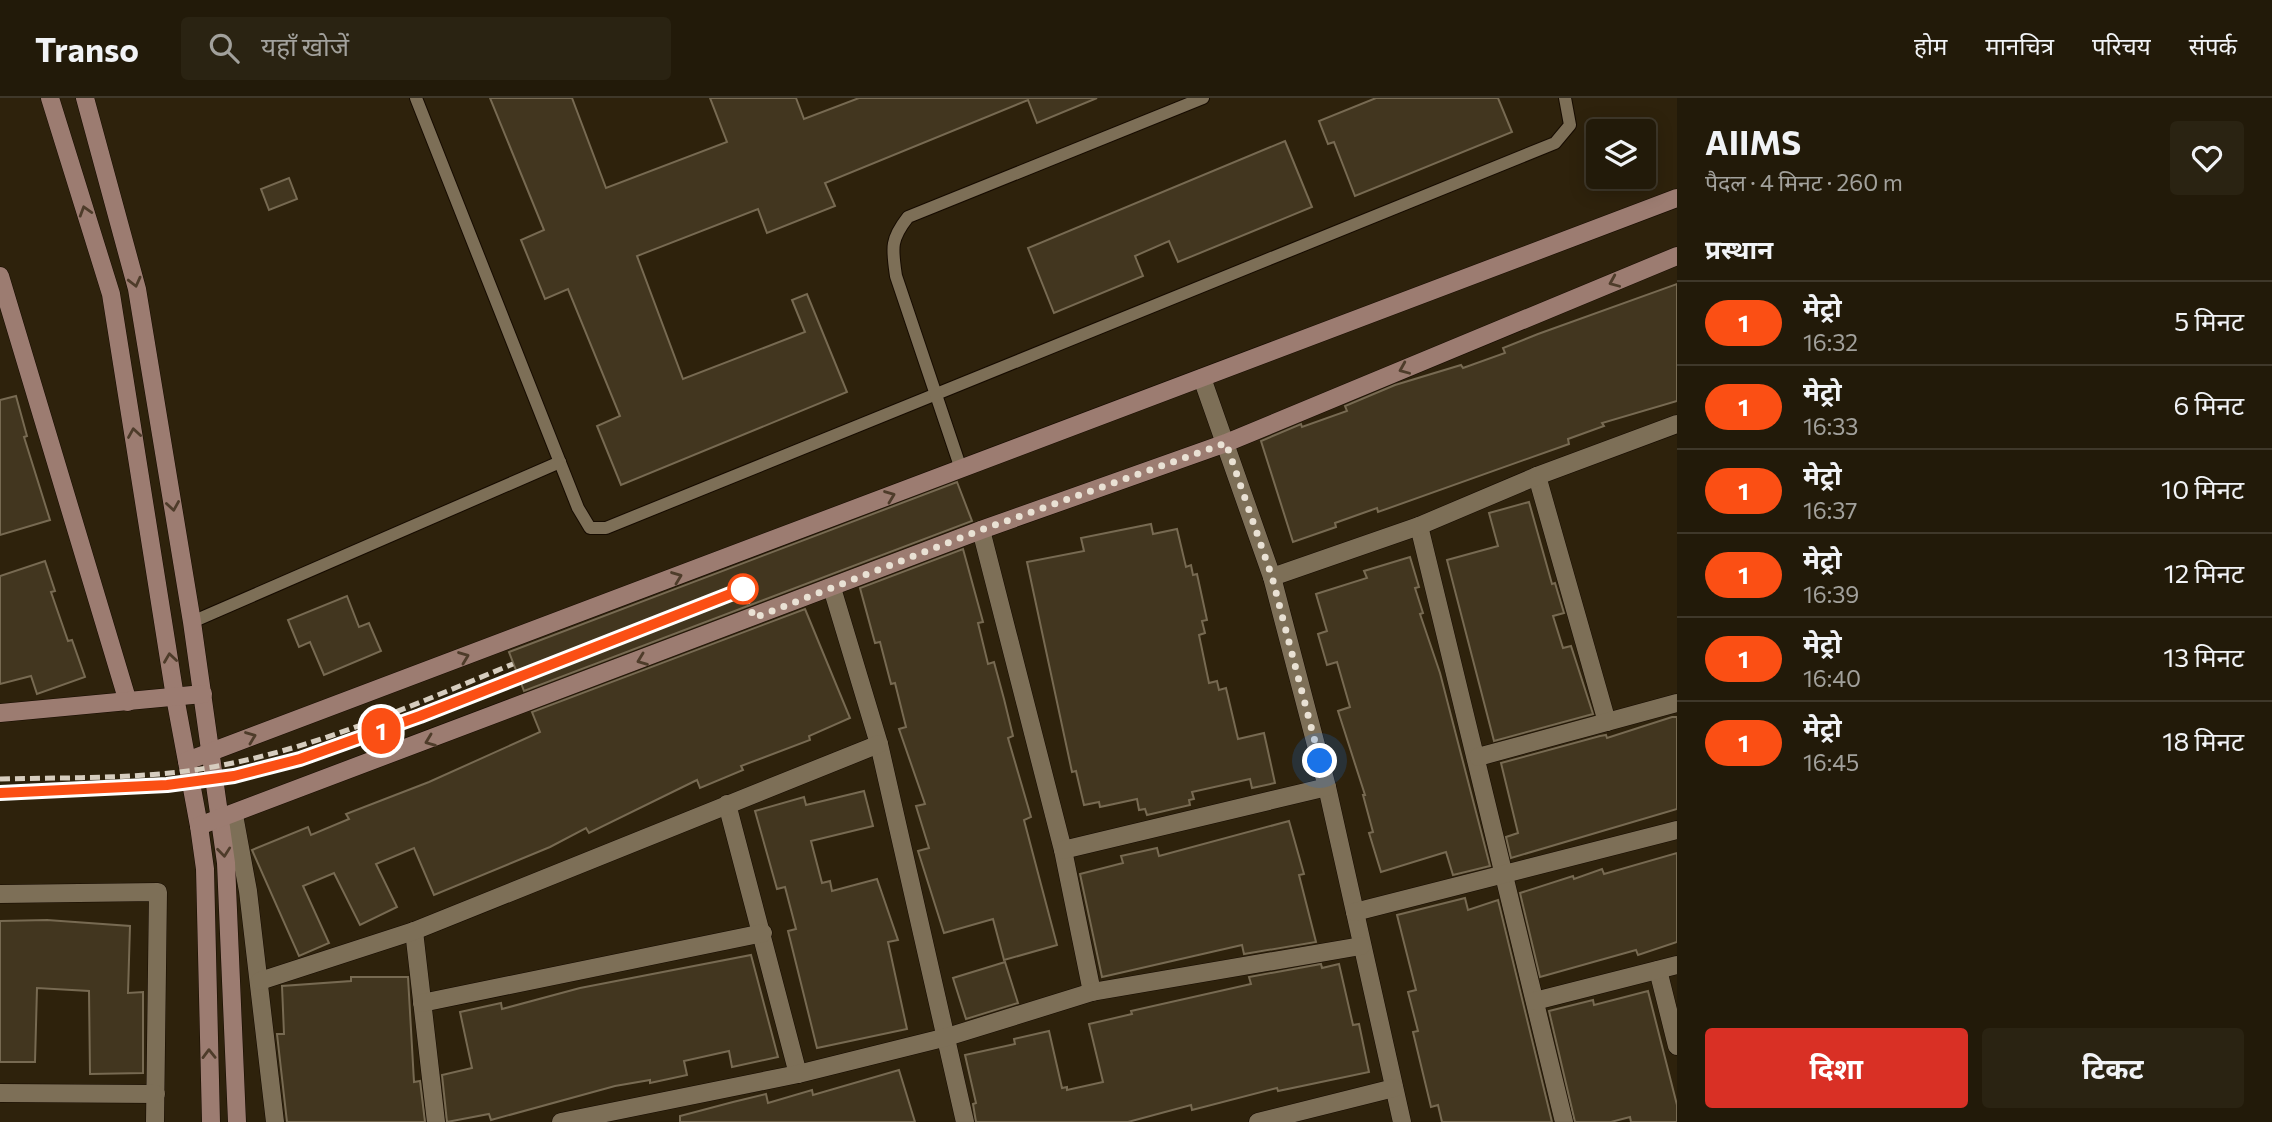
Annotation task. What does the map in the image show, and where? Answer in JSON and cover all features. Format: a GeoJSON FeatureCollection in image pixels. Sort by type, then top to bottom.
{"type":"FeatureCollection","features":[{"type":"Feature","properties":{"kind":"street"},"geometry":{"type":"LineString","coordinates":[[50,98],[111,294],[175,697],[200,826],[205,869],[211,1122]]}},
{"type":"Feature","properties":{"kind":"street"},"geometry":{"type":"LineString","coordinates":[[85,98],[137,289],[211,753],[248,891],[275,1122]]}},
{"type":"Feature","properties":{"kind":"street"},"geometry":{"type":"LineString","coordinates":[[187,761],[1677,198]]}},
{"type":"Feature","properties":{"kind":"street"},"geometry":{"type":"LineString","coordinates":[[200,826],[981,530],[1226,443],[1677,256]]}},
{"type":"Feature","properties":{"kind":"street"},"geometry":{"type":"LineString","coordinates":[[0,276],[128,702]]}},
{"type":"Feature","properties":{"kind":"street"},"geometry":{"type":"LineString","coordinates":[[1202,378],[1272,577],[1327,787],[1402,1122]]}},
{"type":"Feature","properties":{"kind":"street"},"geometry":{"type":"LineString","coordinates":[[1272,577],[1419,526],[1537,476],[1677,424]]}},
{"type":"Feature","properties":{"kind":"street"},"geometry":{"type":"LineString","coordinates":[[1537,476],[1607,722]]}},
{"type":"Feature","properties":{"kind":"street"},"geometry":{"type":"LineString","coordinates":[[1419,526],[1478,757],[1564,1122]]}},
{"type":"Feature","properties":{"kind":"street"},"geometry":{"type":"LineString","coordinates":[[981,530],[1063,850],[1092,992]]}},
{"type":"Feature","properties":{"kind":"street"},"geometry":{"type":"LineString","coordinates":[[832,588],[878,744],[965,1122]]}},
{"type":"Feature","properties":{"kind":"street"},"geometry":{"type":"LineString","coordinates":[[0,713],[203,694]]}},
{"type":"Feature","properties":{"kind":"street"},"geometry":{"type":"LineString","coordinates":[[1478,757],[1677,703]]}},
{"type":"Feature","properties":{"kind":"street"},"geometry":{"type":"LineString","coordinates":[[260,981],[414,931],[878,744]]}},
{"type":"Feature","properties":{"kind":"street"},"geometry":{"type":"LineString","coordinates":[[1063,850],[1327,787]]}},
{"type":"Feature","properties":{"kind":"street"},"geometry":{"type":"LineString","coordinates":[[727,804],[799,1074]]}},
{"type":"Feature","properties":{"kind":"street"},"geometry":{"type":"LineString","coordinates":[[227,817],[226,863],[237,1122]]}},
{"type":"Feature","properties":{"kind":"street"},"geometry":{"type":"LineString","coordinates":[[1355,912],[1677,830]]}},
{"type":"Feature","properties":{"kind":"street"},"geometry":{"type":"LineString","coordinates":[[0,894],[158,892],[155,1122]]}},
{"type":"Feature","properties":{"kind":"street"},"geometry":{"type":"LineString","coordinates":[[414,931],[436,1122]]}},
{"type":"Feature","properties":{"kind":"street"},"geometry":{"type":"LineString","coordinates":[[422,1003],[763,933]]}},
{"type":"Feature","properties":{"kind":"street"},"geometry":{"type":"LineString","coordinates":[[561,1122],[799,1074],[947,1037],[1092,992],[1361,946]]}},
{"type":"Feature","properties":{"kind":"street"},"geometry":{"type":"LineString","coordinates":[[1535,1001],[1677,965]]}},
{"type":"Feature","properties":{"kind":"street"},"geometry":{"type":"LineString","coordinates":[[1657,970],[1677,1046]]}},
{"type":"Feature","properties":{"kind":"street"},"geometry":{"type":"LineString","coordinates":[[1258,1122],[1394,1088]]}},
{"type":"Feature","properties":{"kind":"street"},"geometry":{"type":"LineString","coordinates":[[0,1093],[156,1094]]}},
{"type":"Feature","properties":{"kind":"lane"},"geometry":{"type":"LineString","coordinates":[[416,98],[578,508],[590,528],[606,528],[1555,143],[1570,125],[1565,98]]}},
{"type":"Feature","properties":{"kind":"lane"},"geometry":{"type":"LineString","coordinates":[[961,469],[939,394],[896,276],[892,250],[895,234],[908,218],[1203,98]]}},
{"type":"Feature","properties":{"kind":"lane"},"geometry":{"type":"LineString","coordinates":[[192,622],[560,462]]}},
{"type":"Feature","properties":{"kind":"building"},"geometry":{"type":"Polygon","coordinates":[[[490,98],[572,98],[606,188],[727,142],[710,98],[796,98],[804,119],[859,98],[1097,98],[1037,123],[1028,100],[825,183],[835,206],[767,233],[758,209],[637,256],[683,379],[805,332],[792,300],[807,294],[847,392],[621,485],[597,426],[620,416],[568,289],[545,299],[521,240],[544,230],[490,98]]]}},
{"type":"Feature","properties":{"kind":"building"},"geometry":{"type":"Polygon","coordinates":[[[1376,98],[1498,98],[1512,132],[1355,196],[1334,142],[1328,144],[1319,121],[1376,98]]]}},
{"type":"Feature","properties":{"kind":"building"},"geometry":{"type":"Polygon","coordinates":[[[1285,141],[1312,207],[1178,262],[1169,241],[1135,256],[1143,276],[1054,313],[1028,248],[1285,141]]]}},
{"type":"Feature","properties":{"kind":"building"},"geometry":{"type":"Polygon","coordinates":[[[289,178],[297,199],[269,210],[261,189],[289,178]]]}},
{"type":"Feature","properties":{"kind":"building"},"geometry":{"type":"Polygon","coordinates":[[[1677,284],[1677,401],[1602,423],[1604,426],[1568,439],[1569,444],[1378,512],[1377,508],[1335,523],[1336,527],[1293,542],[1261,441],[1301,424],[1302,427],[1347,411],[1345,406],[1395,385],[1461,365],[1463,368],[1505,353],[1503,348],[1677,284]]]}},
{"type":"Feature","properties":{"kind":"building"},"geometry":{"type":"Polygon","coordinates":[[[16,396],[27,436],[24,437],[50,520],[0,535],[0,400],[16,396]]]}},
{"type":"Feature","properties":{"kind":"building"},"geometry":{"type":"Polygon","coordinates":[[[957,482],[972,521],[524,691],[509,652],[957,482]]]}},
{"type":"Feature","properties":{"kind":"building"},"geometry":{"type":"Polygon","coordinates":[[[1529,502],[1552,584],[1555,583],[1564,613],[1553,616],[1563,648],[1571,646],[1593,714],[1494,741],[1447,560],[1498,546],[1489,513],[1529,502]]]}},
{"type":"Feature","properties":{"kind":"building"},"geometry":{"type":"Polygon","coordinates":[[[1151,524],[1153,534],[1177,529],[1186,567],[1191,565],[1193,575],[1197,574],[1207,620],[1202,621],[1205,633],[1199,635],[1209,683],[1217,681],[1219,690],[1226,688],[1238,739],[1264,733],[1275,783],[1252,788],[1250,779],[1192,792],[1194,799],[1189,800],[1190,805],[1147,815],[1145,809],[1139,810],[1137,799],[1100,807],[1099,802],[1084,805],[1076,771],[1072,772],[1027,562],[1084,551],[1081,538],[1151,524]]]}},
{"type":"Feature","properties":{"kind":"building"},"geometry":{"type":"Polygon","coordinates":[[[963,549],[983,622],[978,623],[988,664],[994,662],[1013,736],[1008,738],[1031,817],[1024,820],[1057,945],[1004,960],[993,919],[944,933],[918,851],[929,848],[916,806],[925,804],[899,729],[906,727],[895,683],[891,684],[880,642],[875,643],[860,588],[963,549]]]}},
{"type":"Feature","properties":{"kind":"building"},"geometry":{"type":"Polygon","coordinates":[[[1410,557],[1419,587],[1415,588],[1423,613],[1420,614],[1440,673],[1490,866],[1453,875],[1446,852],[1381,872],[1369,833],[1373,832],[1365,795],[1338,711],[1350,707],[1337,662],[1327,665],[1318,634],[1327,631],[1316,594],[1367,578],[1364,571],[1410,557]]]}},
{"type":"Feature","properties":{"kind":"building"},"geometry":{"type":"Polygon","coordinates":[[[45,561],[55,591],[51,592],[68,641],[72,640],[85,677],[37,694],[31,676],[0,684],[0,576],[45,561]]]}},
{"type":"Feature","properties":{"kind":"building"},"geometry":{"type":"Polygon","coordinates":[[[347,596],[359,627],[369,623],[381,651],[324,675],[310,642],[299,647],[288,620],[347,596]]]}},
{"type":"Feature","properties":{"kind":"building"},"geometry":{"type":"Polygon","coordinates":[[[805,609],[850,718],[809,736],[810,740],[741,766],[743,770],[700,788],[697,780],[589,833],[586,828],[550,847],[434,895],[414,848],[376,864],[397,907],[360,925],[334,873],[303,886],[329,943],[299,956],[252,850],[308,827],[311,835],[349,819],[346,814],[429,782],[540,732],[532,712],[805,609]]]}},
{"type":"Feature","properties":{"kind":"building"},"geometry":{"type":"Polygon","coordinates":[[[1677,717],[1677,809],[1511,858],[1506,837],[1518,833],[1501,763],[1600,736],[1606,735],[1607,738],[1677,717]]]}},
{"type":"Feature","properties":{"kind":"building"},"geometry":{"type":"Polygon","coordinates":[[[864,791],[873,826],[811,841],[822,883],[830,881],[832,891],[877,879],[898,940],[888,942],[907,1029],[817,1048],[788,931],[796,929],[785,887],[777,889],[755,811],[804,797],[806,805],[864,791]]]}},
{"type":"Feature","properties":{"kind":"building"},"geometry":{"type":"Polygon","coordinates":[[[1289,821],[1304,874],[1299,875],[1316,942],[1244,954],[1242,945],[1102,977],[1080,874],[1123,863],[1121,856],[1157,848],[1159,856],[1289,821]]]}},
{"type":"Feature","properties":{"kind":"building"},"geometry":{"type":"Polygon","coordinates":[[[1677,853],[1677,942],[1638,955],[1636,950],[1540,977],[1520,893],[1573,876],[1574,879],[1602,869],[1604,874],[1677,853]]]}},
{"type":"Feature","properties":{"kind":"building"},"geometry":{"type":"Polygon","coordinates":[[[1465,898],[1468,910],[1498,900],[1552,1122],[1442,1122],[1438,1105],[1431,1107],[1413,1032],[1418,1031],[1408,992],[1416,990],[1397,915],[1465,898]]]}},
{"type":"Feature","properties":{"kind":"building"},"geometry":{"type":"Polygon","coordinates":[[[47,920],[130,926],[128,993],[143,992],[143,1073],[90,1074],[89,991],[37,988],[35,1062],[0,1062],[0,921],[47,920]]]}},
{"type":"Feature","properties":{"kind":"building"},"geometry":{"type":"Polygon","coordinates":[[[751,955],[778,1057],[732,1067],[729,1051],[684,1061],[687,1075],[650,1083],[650,1080],[615,1086],[491,1120],[489,1114],[447,1122],[442,1075],[472,1068],[460,1012],[501,1003],[502,1009],[580,988],[751,955]]]}},
{"type":"Feature","properties":{"kind":"building"},"geometry":{"type":"Polygon","coordinates":[[[1005,962],[1018,1003],[966,1019],[953,978],[1005,962]]]}},
{"type":"Feature","properties":{"kind":"building"},"geometry":{"type":"Polygon","coordinates":[[[1321,964],[1322,968],[1339,964],[1353,1025],[1359,1024],[1369,1072],[1278,1091],[1277,1088],[1192,1110],[1191,1105],[1128,1122],[976,1122],[973,1104],[976,1103],[965,1055],[1015,1044],[1014,1039],[1049,1031],[1062,1088],[1067,1087],[1067,1090],[1103,1082],[1089,1024],[1132,1014],[1131,1011],[1251,984],[1249,977],[1321,964]]]}},
{"type":"Feature","properties":{"kind":"building"},"geometry":{"type":"Polygon","coordinates":[[[351,977],[408,977],[414,1082],[420,1081],[425,1122],[287,1122],[277,1034],[284,1034],[282,986],[351,981],[351,977]]]}},
{"type":"Feature","properties":{"kind":"building"},"geometry":{"type":"Polygon","coordinates":[[[1648,991],[1677,1105],[1677,1122],[1631,1122],[1630,1117],[1611,1122],[1575,1122],[1549,1011],[1593,1000],[1594,1005],[1648,991]]]}},
{"type":"Feature","properties":{"kind":"building"},"geometry":{"type":"Polygon","coordinates":[[[899,1070],[915,1122],[680,1122],[680,1116],[766,1094],[768,1103],[812,1090],[813,1095],[899,1070]]]}},
{"type":"Feature","properties":{"kind":"railway"},"geometry":{"type":"LineString","coordinates":[[0,779],[171,773],[265,756],[337,734],[513,664]]}},
{"type":"Feature","properties":{"kind":"railway"},"geometry":{"type":"LineString","coordinates":[[0,793],[146,787],[204,781],[270,768],[378,734],[519,678]]}},
{"type":"Feature","properties":{"kind":"metro line","name":"1"},"geometry":{"type":"LineString","coordinates":[[0,793],[167,785],[234,776],[300,759],[420,716],[743,589]]}},
{"type":"Feature","properties":{"kind":"route"},"geometry":{"type":"LineString","coordinates":[[743,589],[754,618],[981,530],[1226,443],[1272,577],[1320,761]]}}]}
